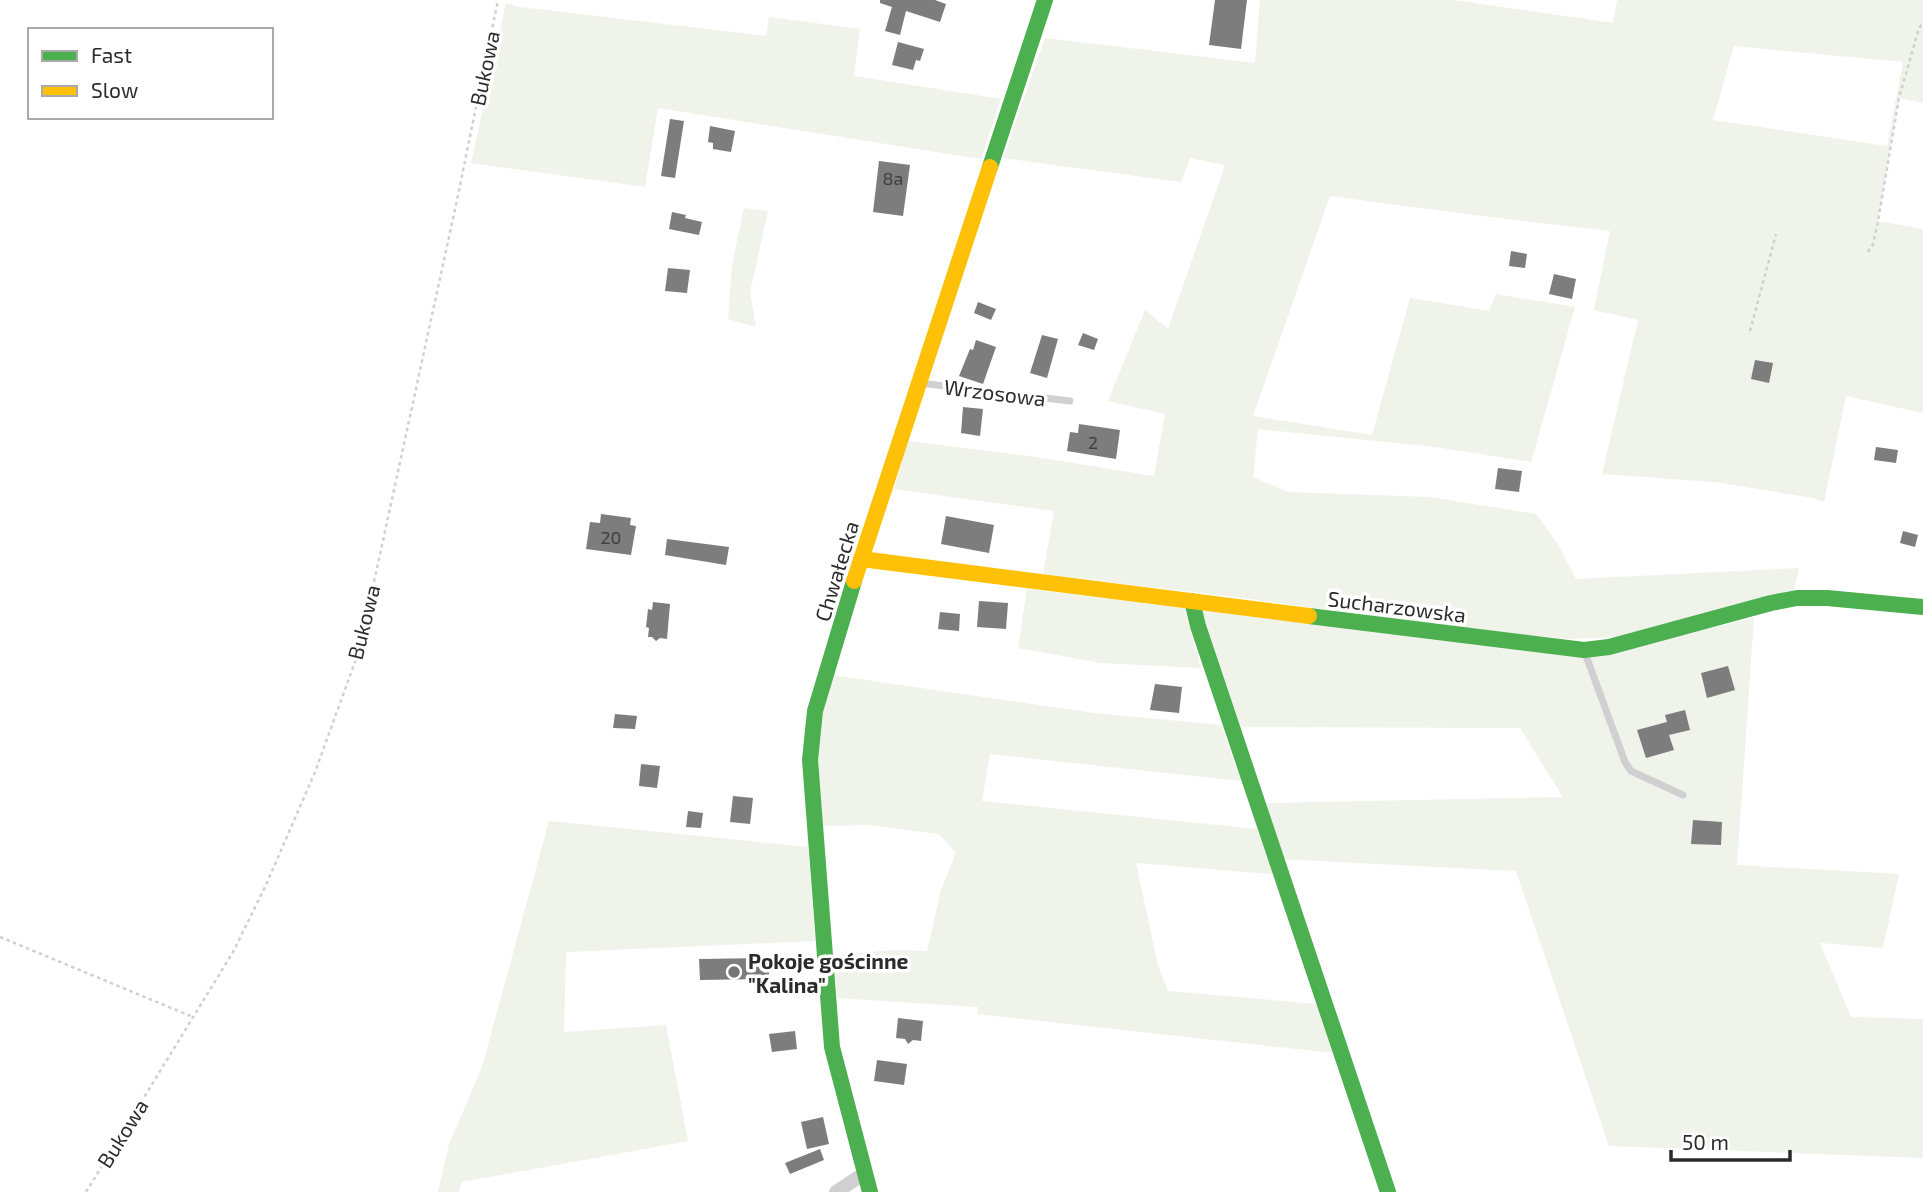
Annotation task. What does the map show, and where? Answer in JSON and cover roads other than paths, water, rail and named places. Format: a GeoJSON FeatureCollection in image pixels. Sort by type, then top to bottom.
{"type":"FeatureCollection","features":[{"type":"Feature","properties":{"kind":"street","name":"Chwałecka"},"geometry":{"type":"LineString","coordinates":[[870,1192],[832,1047],[810,760],[815,710],[861,559],[1045,0]]}},
{"type":"Feature","properties":{"kind":"street","name":"Sucharzowska"},"geometry":{"type":"LineString","coordinates":[[861,559],[1584,650],[1609,647],[1797,598],[1923,607]]}},
{"type":"Feature","properties":{"kind":"street"},"geometry":{"type":"LineString","coordinates":[[1192,601],[1198,626],[1388,1192]]}},
{"type":"Feature","properties":{"kind":"street"},"geometry":{"type":"LineString","coordinates":[[836,1192],[865,1173]]}},
{"type":"Feature","properties":{"kind":"lane","name":"Wrzosowa"},"geometry":{"type":"LineString","coordinates":[[919,383],[1070,401]]}},
{"type":"Feature","properties":{"kind":"lane"},"geometry":{"type":"LineString","coordinates":[[1584,650],[1625,762],[1631,771],[1683,795]]}},
{"type":"Feature","properties":{"kind":"place","name":"Pokoje gościnne \"Kalina\""},"geometry":{"type":"Point","coordinates":[734,972]}}]}
